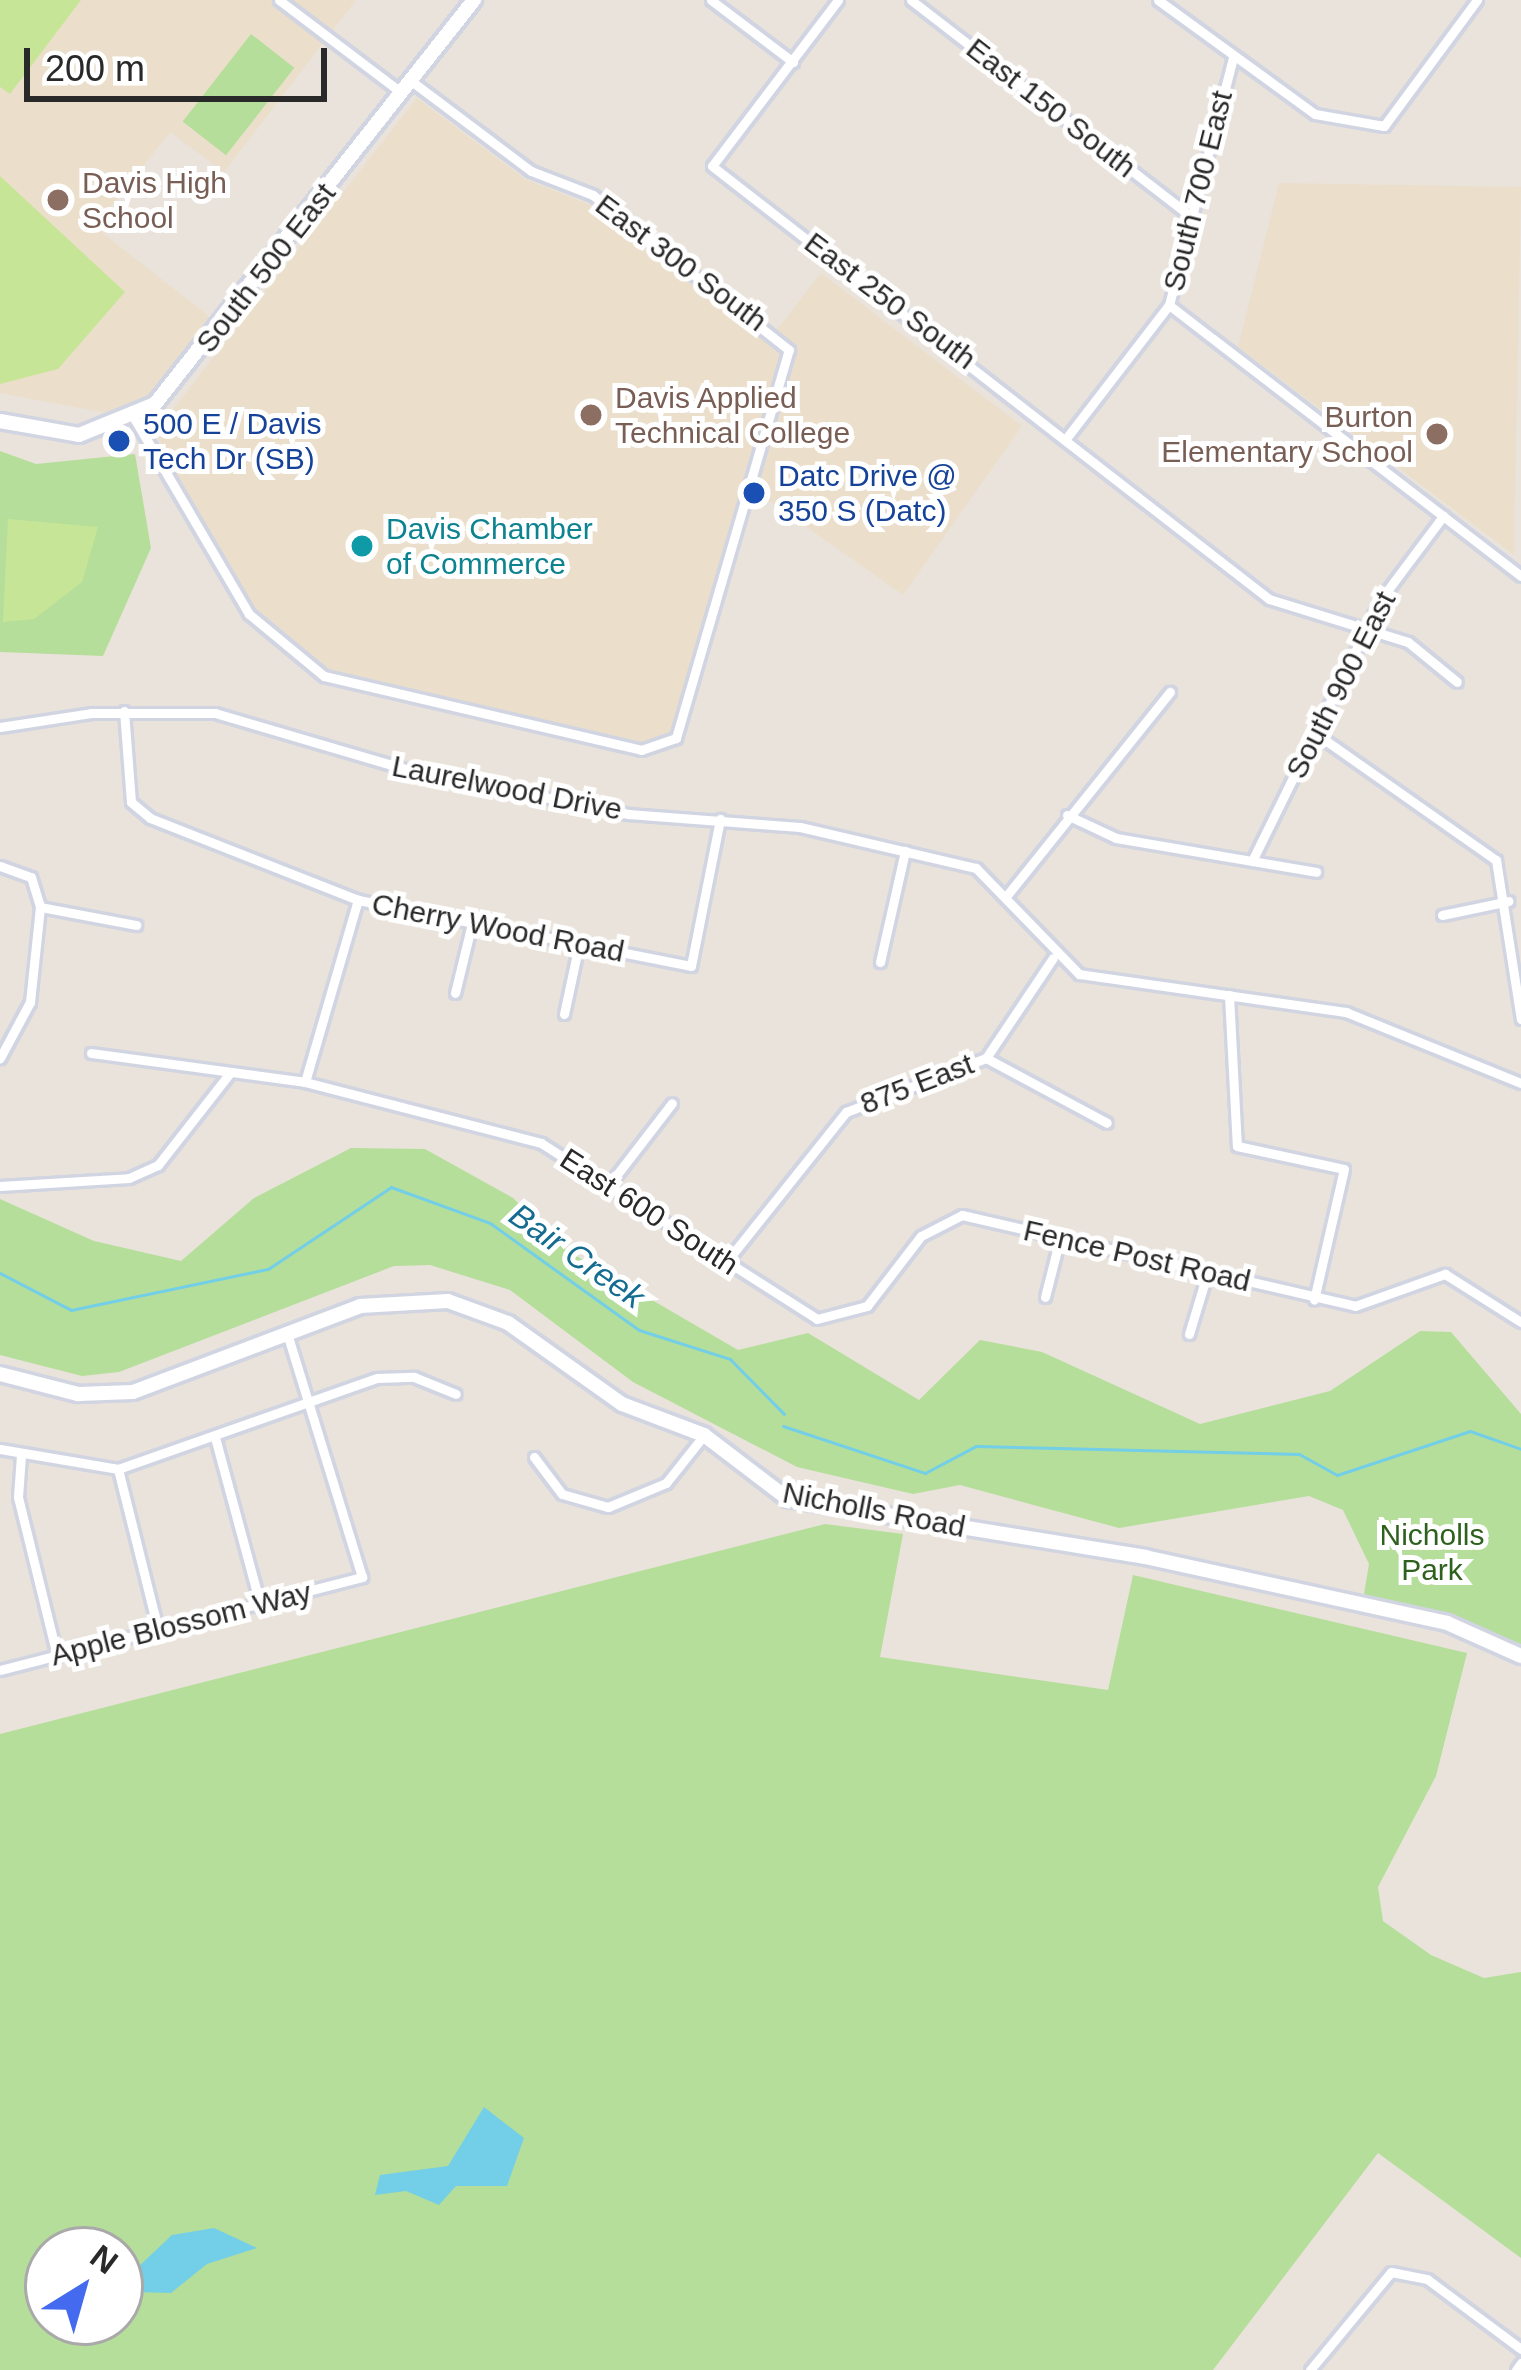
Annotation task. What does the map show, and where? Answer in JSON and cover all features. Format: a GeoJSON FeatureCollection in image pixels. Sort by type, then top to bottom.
{"type":"FeatureCollection","features":[{"type":"Feature","properties":{"kind":"street","name":"East 300 South"},"geometry":{"type":"LineString","coordinates":[[134,418],[249,614],[324,676],[393,701],[641,750],[676,738],[789,350],[593,195],[531,171],[279,0]]}},
{"type":"Feature","properties":{"kind":"street","name":"South 500 East"},"geometry":{"type":"LineString","coordinates":[[0,421],[80,435],[134,418],[175,385],[474,0]]}},
{"type":"Feature","properties":{"kind":"street"},"geometry":{"type":"LineString","coordinates":[[711,0],[793,62],[838,0]]}},
{"type":"Feature","properties":{"kind":"street","name":"East 150 South"},"geometry":{"type":"LineString","coordinates":[[911,0],[1192,217]]}},
{"type":"Feature","properties":{"kind":"street"},"geometry":{"type":"LineString","coordinates":[[1158,0],[1315,114],[1384,126],[1477,0]]}},
{"type":"Feature","properties":{"kind":"street","name":"South 700 East"},"geometry":{"type":"LineString","coordinates":[[1068,436],[1169,305],[1232,58]]}},
{"type":"Feature","properties":{"kind":"street","name":"East 250 South"},"geometry":{"type":"LineString","coordinates":[[793,62],[712,166],[1286,608],[1365,631]]}},
{"type":"Feature","properties":{"kind":"street"},"geometry":{"type":"LineString","coordinates":[[1169,305],[1521,576]]}},
{"type":"Feature","properties":{"kind":"street","name":"South 900 East"},"geometry":{"type":"LineString","coordinates":[[1252,861],[1365,631],[1443,516]]}},
{"type":"Feature","properties":{"kind":"street"},"geometry":{"type":"LineString","coordinates":[[1365,631],[1446,664],[1457,682]]}},
{"type":"Feature","properties":{"kind":"street"},"geometry":{"type":"LineString","coordinates":[[1170,692],[1008,894],[1053,958],[1106,980],[1346,1012],[1520,1078]]}},
{"type":"Feature","properties":{"kind":"street","name":"Laurelwood Drive"},"geometry":{"type":"LineString","coordinates":[[0,728],[124,711],[214,712],[405,769],[628,814],[720,819],[904,851],[976,868],[1008,894]]}},
{"type":"Feature","properties":{"kind":"street","name":"Cherry Wood Road"},"geometry":{"type":"LineString","coordinates":[[124,711],[137,812],[358,900],[691,966],[720,819]]}},
{"type":"Feature","properties":{"kind":"street"},"geometry":{"type":"LineString","coordinates":[[1315,733],[1483,844],[1509,902],[1521,1018]]}},
{"type":"Feature","properties":{"kind":"street"},"geometry":{"type":"LineString","coordinates":[[1067,815],[1116,838],[1316,872]]}},
{"type":"Feature","properties":{"kind":"street"},"geometry":{"type":"LineString","coordinates":[[880,962],[904,851]]}},
{"type":"Feature","properties":{"kind":"street"},"geometry":{"type":"LineString","coordinates":[[0,866],[31,877],[40,908],[30,1002],[0,1058]]}},
{"type":"Feature","properties":{"kind":"street"},"geometry":{"type":"LineString","coordinates":[[305,1082],[358,900]]}},
{"type":"Feature","properties":{"kind":"street"},"geometry":{"type":"LineString","coordinates":[[1442,915],[1509,902]]}},
{"type":"Feature","properties":{"kind":"street"},"geometry":{"type":"LineString","coordinates":[[40,908],[136,925]]}},
{"type":"Feature","properties":{"kind":"street"},"geometry":{"type":"LineString","coordinates":[[455,993],[472,923]]}},
{"type":"Feature","properties":{"kind":"street"},"geometry":{"type":"LineString","coordinates":[[564,1014],[579,944]]}},
{"type":"Feature","properties":{"kind":"street","name":"875 East"},"geometry":{"type":"LineString","coordinates":[[727,1261],[846,1112],[986,1058],[1053,958]]}},
{"type":"Feature","properties":{"kind":"street"},"geometry":{"type":"LineString","coordinates":[[1229,995],[1237,1146],[1344,1169],[1314,1300]]}},
{"type":"Feature","properties":{"kind":"street","name":"East 600 South"},"geometry":{"type":"LineString","coordinates":[[91,1053],[305,1082],[541,1143],[612,1181],[778,1298]]}},
{"type":"Feature","properties":{"kind":"street"},"geometry":{"type":"LineString","coordinates":[[986,1058],[1107,1123]]}},
{"type":"Feature","properties":{"kind":"street"},"geometry":{"type":"LineString","coordinates":[[0,1186],[129,1178],[158,1165],[230,1073]]}},
{"type":"Feature","properties":{"kind":"street"},"geometry":{"type":"LineString","coordinates":[[612,1181],[672,1103]]}},
{"type":"Feature","properties":{"kind":"street","name":"Fence Post Road"},"geometry":{"type":"LineString","coordinates":[[778,1298],[844,1319],[868,1306],[921,1236],[962,1216],[1354,1306],[1445,1274],[1521,1322]]}},
{"type":"Feature","properties":{"kind":"street"},"geometry":{"type":"LineString","coordinates":[[1045,1297],[1060,1238]]}},
{"type":"Feature","properties":{"kind":"street"},"geometry":{"type":"LineString","coordinates":[[1189,1334],[1208,1271]]}},
{"type":"Feature","properties":{"kind":"street","name":"Nicholls Road"},"geometry":{"type":"LineString","coordinates":[[0,1374],[119,1394],[390,1299],[463,1304],[622,1404],[704,1435],[799,1502],[1144,1557],[1447,1623],[1521,1655]]}},
{"type":"Feature","properties":{"kind":"street"},"geometry":{"type":"LineString","coordinates":[[287,1334],[314,1402]]}},
{"type":"Feature","properties":{"kind":"street"},"geometry":{"type":"LineString","coordinates":[[0,1449],[118,1469],[216,1441],[390,1376],[456,1394]]}},
{"type":"Feature","properties":{"kind":"street","name":"Apple Blossom Way"},"geometry":{"type":"LineString","coordinates":[[0,1670],[362,1577],[314,1402]]}},
{"type":"Feature","properties":{"kind":"street"},"geometry":{"type":"LineString","coordinates":[[534,1456],[562,1494],[608,1507],[665,1483],[704,1435]]}},
{"type":"Feature","properties":{"kind":"street"},"geometry":{"type":"LineString","coordinates":[[216,1441],[260,1604]]}},
{"type":"Feature","properties":{"kind":"street"},"geometry":{"type":"LineString","coordinates":[[21,1455],[18,1497],[57,1656]]}},
{"type":"Feature","properties":{"kind":"street"},"geometry":{"type":"LineString","coordinates":[[118,1469],[158,1630]]}},
{"type":"Feature","properties":{"kind":"street"},"geometry":{"type":"LineString","coordinates":[[1310,2370],[1391,2272],[1427,2279],[1521,2349]]}},
{"type":"Feature","properties":{"kind":"shaded area","name":"Davis High School"},"geometry":{"type":"Polygon","coordinates":[[[0,0],[356,0],[224,172],[170,132],[95,227],[214,320],[159,394],[112,414],[0,393],[0,0]]]}},
{"type":"Feature","properties":{"kind":"shaded area","name":"Davis Applied Technical College"},"geometry":{"type":"Polygon","coordinates":[[[417,98],[525,179],[590,205],[769,340],[821,273],[1022,426],[903,595],[771,502],[743,500],[669,740],[657,749],[330,681],[247,607],[155,432],[417,98]]]}},
{"type":"Feature","properties":{"kind":"shaded area","name":"Burton Elementary School"},"geometry":{"type":"Polygon","coordinates":[[[1279,183],[1521,187],[1514,555],[1238,347],[1279,183]]]}},
{"type":"Feature","properties":{"kind":"green space"},"geometry":{"type":"Polygon","coordinates":[[[0,0],[81,0],[10,94],[0,87],[0,0]]]}},
{"type":"Feature","properties":{"kind":"green space"},"geometry":{"type":"Polygon","coordinates":[[[251,34],[294,68],[226,155],[183,121],[251,34]]]}},
{"type":"Feature","properties":{"kind":"green space"},"geometry":{"type":"Polygon","coordinates":[[[0,176],[125,292],[58,369],[0,384],[0,176]]]}},
{"type":"Feature","properties":{"kind":"green space"},"geometry":{"type":"Polygon","coordinates":[[[0,451],[36,464],[135,454],[151,548],[103,656],[0,652],[0,451]]]}},
{"type":"Feature","properties":{"kind":"green space"},"geometry":{"type":"Polygon","coordinates":[[[8,519],[98,527],[82,582],[34,619],[3,622],[8,519]]]}},
{"type":"Feature","properties":{"kind":"green space","name":"Nicholls Park"},"geometry":{"type":"Polygon","coordinates":[[[351,1148],[425,1149],[513,1198],[566,1250],[738,1350],[808,1333],[919,1400],[980,1340],[1042,1352],[1200,1424],[1330,1391],[1420,1331],[1451,1332],[1521,1414],[1521,1644],[1364,1594],[1369,1564],[1343,1510],[1309,1496],[1119,1528],[960,1485],[913,1494],[797,1467],[633,1382],[510,1290],[430,1265],[394,1266],[119,1372],[82,1376],[0,1355],[0,1199],[94,1241],[181,1261],[254,1198],[351,1148]]]}},
{"type":"Feature","properties":{"kind":"green space"},"geometry":{"type":"Polygon","coordinates":[[[825,1524],[903,1534],[880,1657],[1108,1690],[1133,1575],[1467,1653],[1436,1776],[1378,1887],[1383,1921],[1431,1955],[1484,1978],[1521,1972],[1521,2258],[1378,2153],[1213,2370],[0,2370],[0,1734],[825,1524]]]}},
{"type":"Feature","properties":{"kind":"water"},"geometry":{"type":"Polygon","coordinates":[[[484,2107],[524,2138],[507,2186],[456,2186],[439,2205],[406,2191],[375,2195],[380,2175],[448,2166],[484,2107]]]}},
{"type":"Feature","properties":{"kind":"water"},"geometry":{"type":"Polygon","coordinates":[[[214,2228],[257,2248],[207,2264],[171,2293],[144,2292],[144,2261],[172,2235],[214,2228]]]}},
{"type":"Feature","properties":{"kind":"waterway","name":"Bair Creek"},"geometry":{"type":"LineString","coordinates":[[0,1273],[71,1310],[268,1269],[391,1187],[490,1223],[639,1330],[730,1359],[784,1414]]}},
{"type":"Feature","properties":{"kind":"waterway","name":"Bair Creek"},"geometry":{"type":"LineString","coordinates":[[783,1426],[925,1473],[976,1446],[1299,1454],[1337,1475],[1470,1431],[1521,1449]]}},
{"type":"Feature","properties":{"kind":"place","name":"Davis High School"},"geometry":{"type":"Point","coordinates":[58,200]}},
{"type":"Feature","properties":{"kind":"place","name":"Davis Applied Technical College"},"geometry":{"type":"Point","coordinates":[591,415]}},
{"type":"Feature","properties":{"kind":"place","name":"Burton Elementary School"},"geometry":{"type":"Point","coordinates":[1437,434]}},
{"type":"Feature","properties":{"kind":"place","name":"500 E / Davis Tech Dr (SB)"},"geometry":{"type":"Point","coordinates":[119,441]}},
{"type":"Feature","properties":{"kind":"place","name":"Datc Drive @ 350 S (Datc)"},"geometry":{"type":"Point","coordinates":[754,493]}},
{"type":"Feature","properties":{"kind":"place","name":"Davis Chamber of Commerce"},"geometry":{"type":"Point","coordinates":[362,546]}}]}
